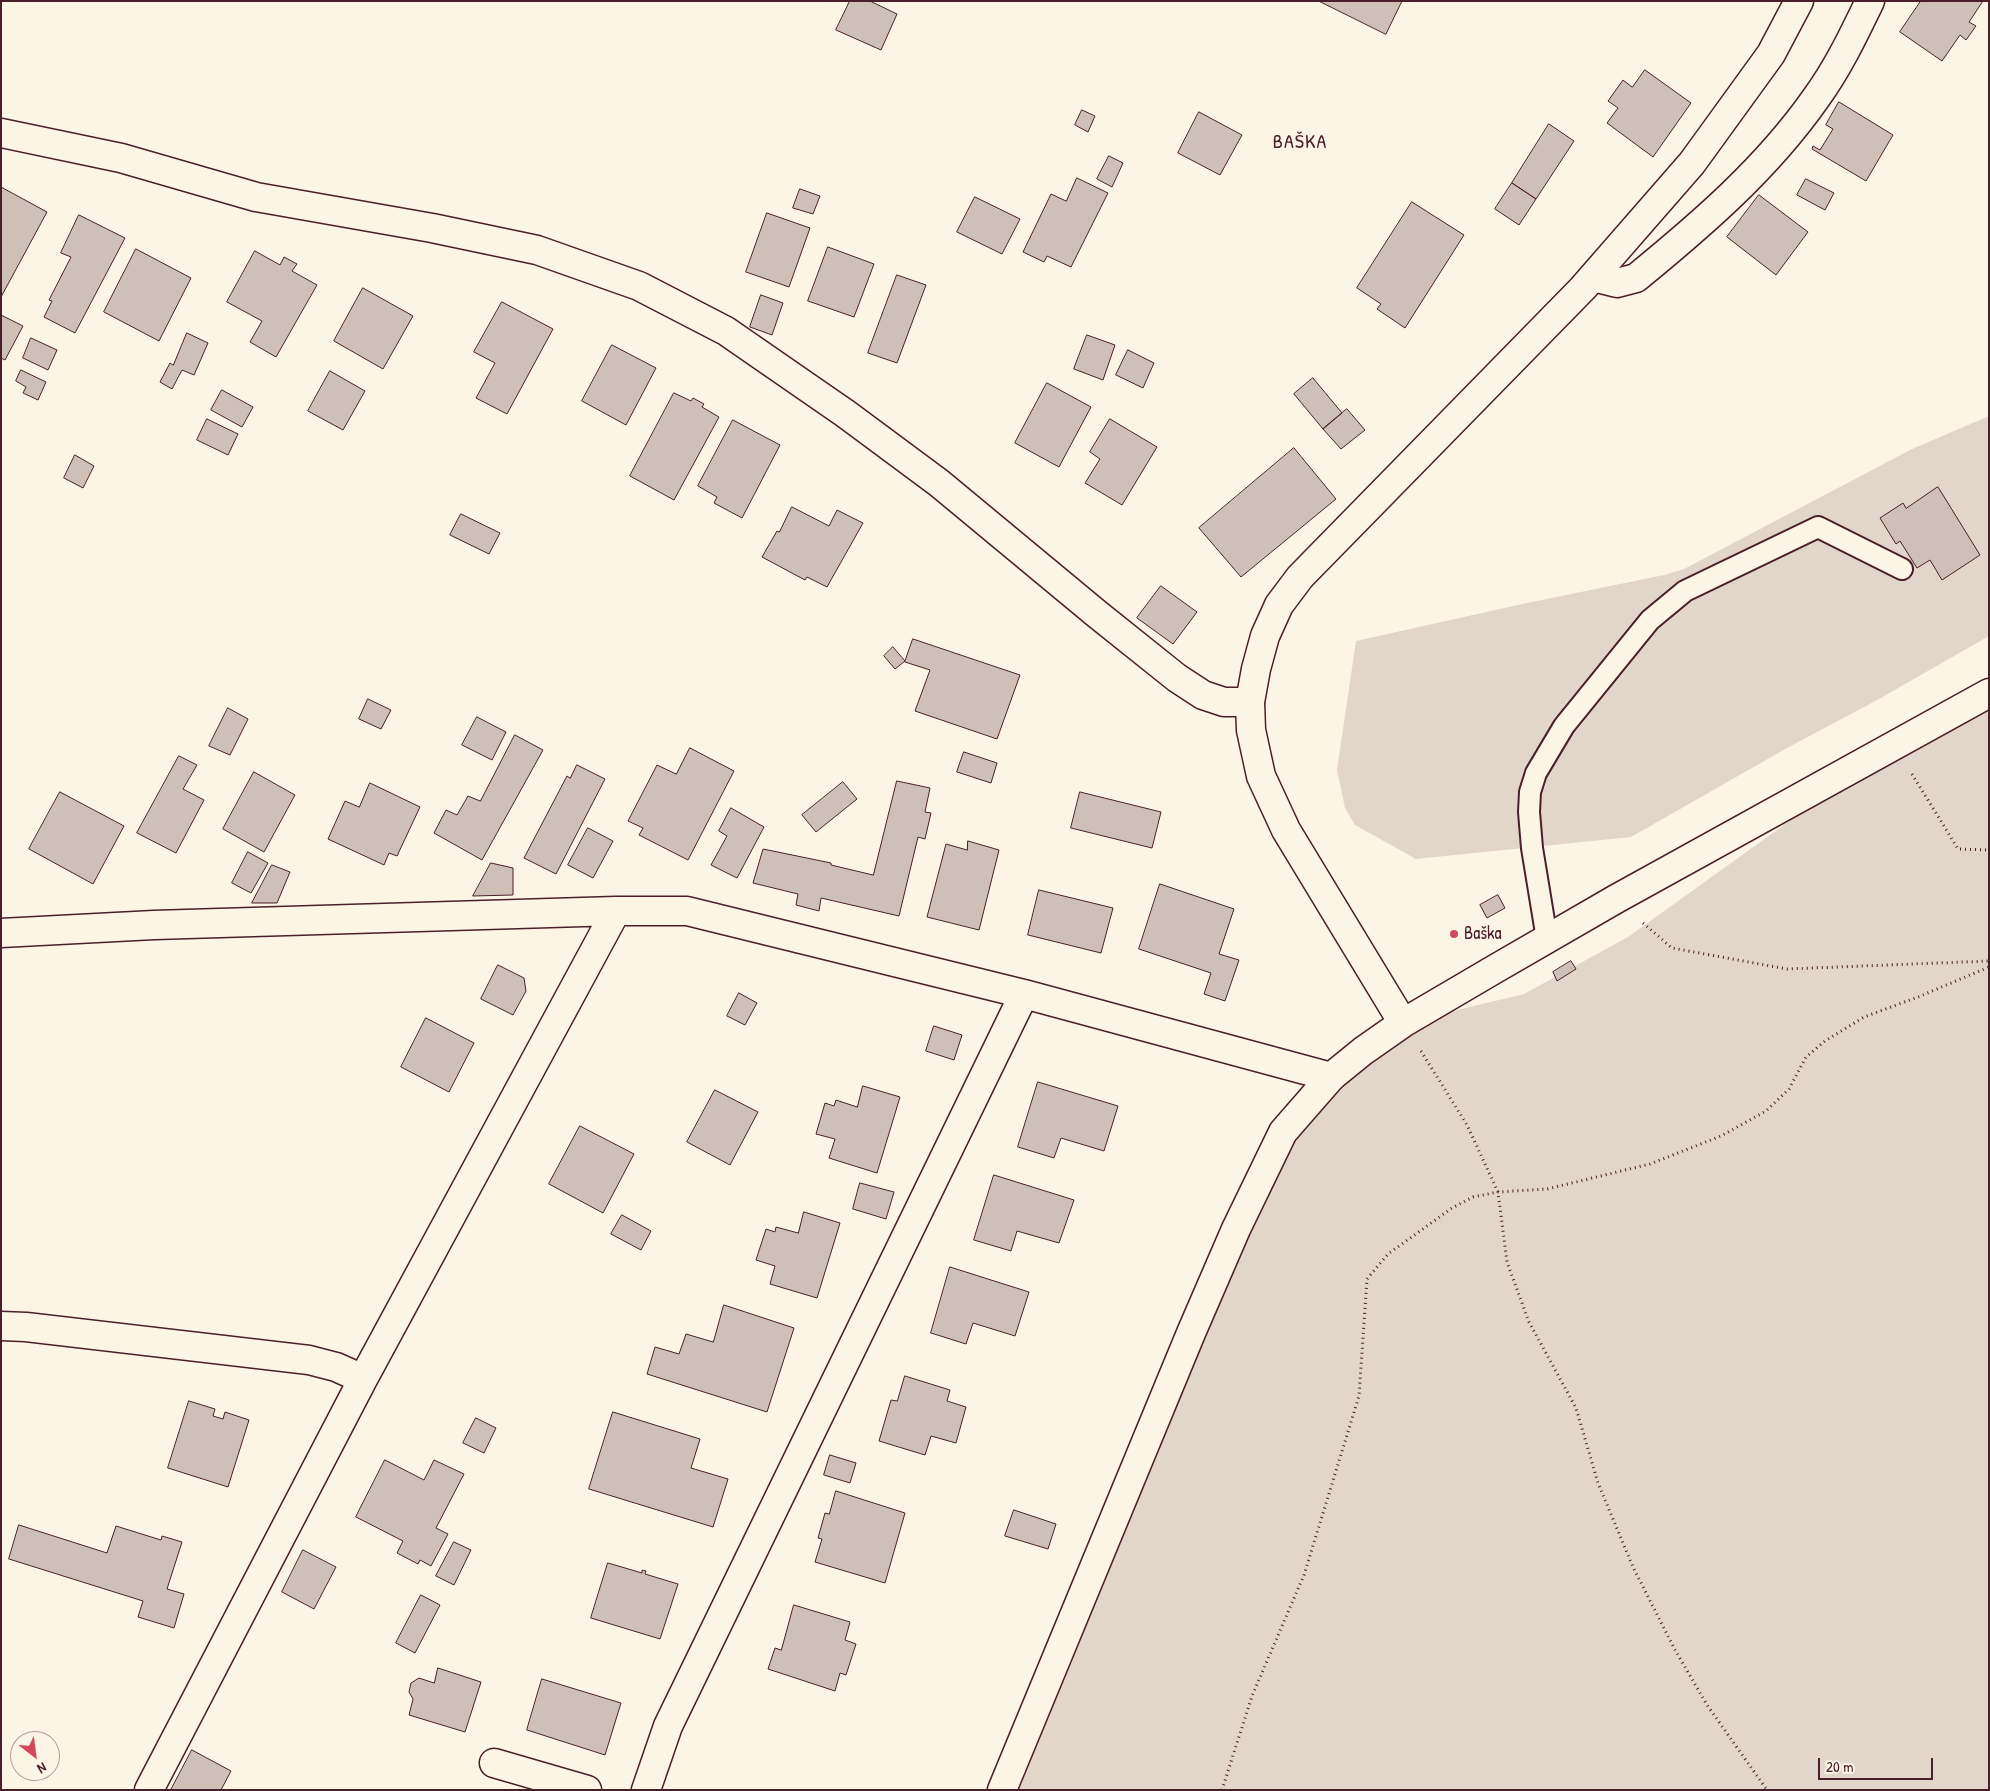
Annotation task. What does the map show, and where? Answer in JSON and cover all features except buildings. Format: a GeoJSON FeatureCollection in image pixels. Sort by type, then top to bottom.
{"type":"FeatureCollection","features":[{"type":"Feature","properties":{"kind":"street"},"geometry":{"type":"LineString","coordinates":[[1403,1022],[1286,830],[1269,798],[1261,776],[1251,730],[1250,702],[1264,636],[1279,605],[1300,578],[1593,277],[1692,162],[1771,54],[1799,1]]}},
{"type":"Feature","properties":{"kind":"street"},"geometry":{"type":"LineString","coordinates":[[1593,277],[1617,283],[1636,278],[1725,201],[1776,150],[1817,97],[1849,46],[1870,1]]}},
{"type":"Feature","properties":{"kind":"street"},"geometry":{"type":"LineString","coordinates":[[1,134],[121,158],[256,197],[422,226],[537,250],[639,286],[726,331],[846,414],[938,483],[1177,678],[1204,695],[1224,702],[1250,702]]}},
{"type":"Feature","properties":{"kind":"street"},"geometry":{"type":"LineString","coordinates":[[1002,1790],[1236,1229],[1283,1132],[1331,1077],[1403,1022],[1616,899],[1989,694]]}},
{"type":"Feature","properties":{"kind":"street"},"geometry":{"type":"LineString","coordinates":[[1,933],[154,925],[616,910],[687,911],[1024,994],[1331,1077]]}},
{"type":"Feature","properties":{"kind":"street"},"geometry":{"type":"LineString","coordinates":[[149,1790],[362,1379],[616,910]]}},
{"type":"Feature","properties":{"kind":"street"},"geometry":{"type":"LineString","coordinates":[[646,1790],[668,1726],[1024,994]]}},
{"type":"Feature","properties":{"kind":"street"},"geometry":{"type":"LineString","coordinates":[[1,1326],[26,1326],[163,1341],[309,1360],[336,1367],[362,1379]]}},
{"type":"Feature","properties":{"kind":"street"},"geometry":{"type":"LineString","coordinates":[[494,1762],[587,1790]]}},
{"type":"Feature","properties":{"kind":"lane"},"geometry":{"type":"LineString","coordinates":[[1547,939],[1532,848],[1529,812],[1530,792],[1536,773],[1564,726],[1650,620],[1684,590],[1818,527],[1902,568]]}},
{"type":"Feature","properties":{"kind":"path"},"geometry":{"type":"LineString","coordinates":[[1894,746],[1958,849],[1989,850]]}},
{"type":"Feature","properties":{"kind":"path"},"geometry":{"type":"LineString","coordinates":[[1616,899],[1672,948],[1787,969],[1989,961]]}},
{"type":"Feature","properties":{"kind":"path"},"geometry":{"type":"LineString","coordinates":[[1222,1790],[1252,1696],[1304,1575],[1359,1396],[1367,1279],[1388,1254],[1452,1208],[1473,1197],[1498,1192],[1547,1189],[1650,1164],[1721,1136],[1766,1111],[1789,1089],[1806,1057],[1825,1041],[1864,1017],[1989,967]]}},
{"type":"Feature","properties":{"kind":"path"},"geometry":{"type":"LineString","coordinates":[[1403,1022],[1467,1125],[1498,1192],[1507,1262],[1530,1322],[1576,1408],[1598,1483],[1633,1567],[1674,1648],[1707,1705],[1768,1790]]}},
{"type":"Feature","properties":{"kind":"shaded area"},"geometry":{"type":"Polygon","coordinates":[[[1989,416],[1989,636],[1631,837],[1416,859],[1355,825],[1345,808],[1337,770],[1356,641],[1664,575],[1684,569],[1912,449],[1989,416]]]}},
{"type":"Feature","properties":{"kind":"shaded area"},"geometry":{"type":"Polygon","coordinates":[[[1989,693],[1989,1790],[1002,1790],[1283,1132],[1403,1023],[1524,994],[1628,937],[1894,746],[1989,693]]]}},
{"type":"Feature","properties":{"kind":"place","name":"Baška"},"geometry":{"type":"Point","coordinates":[1454,934]}},
{"type":"Feature","properties":{"kind":"district","name":"BAŠKA"},"geometry":{"type":"Point","coordinates":[1300,143]}}]}
